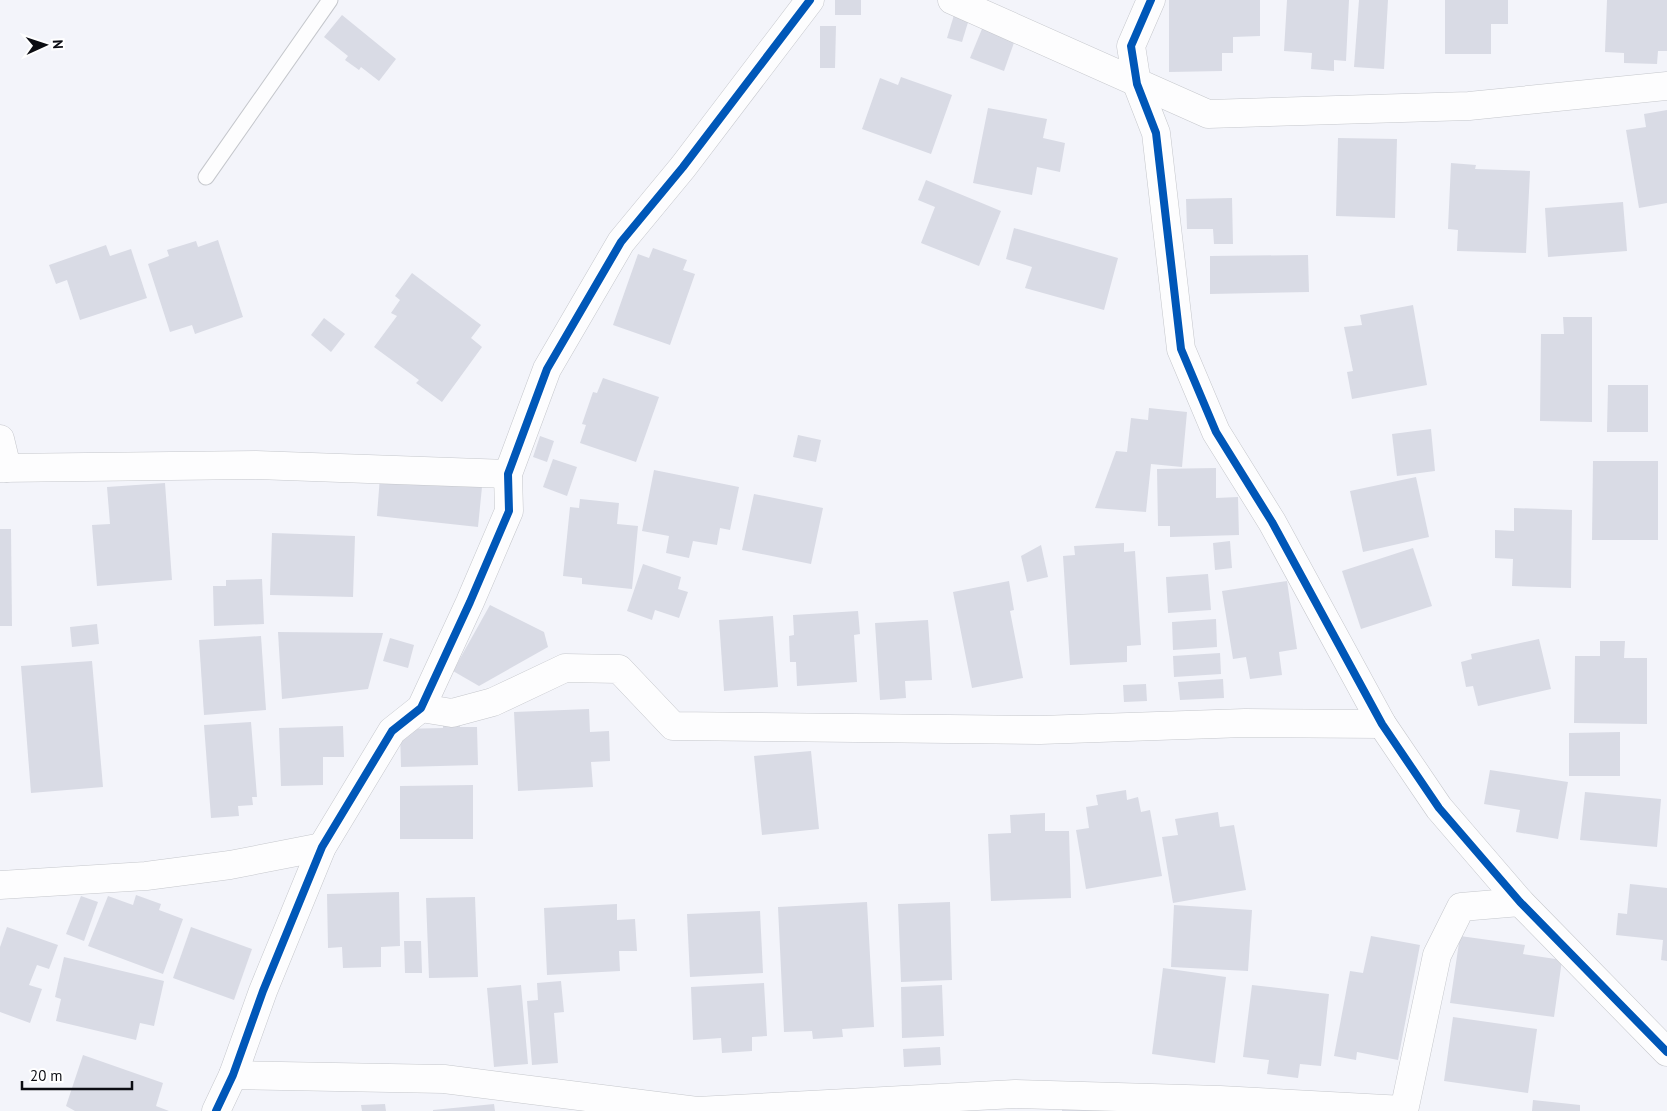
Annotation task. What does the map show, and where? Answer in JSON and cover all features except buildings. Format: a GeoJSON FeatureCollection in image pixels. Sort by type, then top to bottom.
{"type":"FeatureCollection","features":[{"type":"Feature","properties":{"kind":"street"},"geometry":{"type":"LineString","coordinates":[[216,1111],[234,1075],[263,991],[322,847],[392,731],[421,708],[470,602],[508,511],[508,474],[547,369],[621,242],[684,167],[810,0]]}},
{"type":"Feature","properties":{"kind":"street"},"geometry":{"type":"LineString","coordinates":[[952,0],[1208,114],[1469,106],[1667,86]]}},
{"type":"Feature","properties":{"kind":"street"},"geometry":{"type":"LineString","coordinates":[[1151,0],[1131,46],[1137,84],[1156,134],[1181,349],[1216,432],[1272,522],[1382,724],[1439,808],[1520,902],[1667,1052]]}},
{"type":"Feature","properties":{"kind":"street"},"geometry":{"type":"LineString","coordinates":[[0,439],[3,468],[256,465],[508,474]]}},
{"type":"Feature","properties":{"kind":"street"},"geometry":{"type":"LineString","coordinates":[[421,708],[452,713],[493,702],[565,668],[619,669],[673,726],[1040,730],[1245,723],[1382,724]]}},
{"type":"Feature","properties":{"kind":"street"},"geometry":{"type":"LineString","coordinates":[[0,885],[146,876],[230,865],[322,847]]}},
{"type":"Feature","properties":{"kind":"street"},"geometry":{"type":"LineString","coordinates":[[234,1075],[444,1079],[696,1111],[1015,1102],[1220,1100],[1404,1110],[1436,955],[1461,907],[1520,902]]}},
{"type":"Feature","properties":{"kind":"lane"},"geometry":{"type":"LineString","coordinates":[[206,177],[330,0]]}},
{"type":"Feature","properties":{"kind":"cycle path"},"geometry":{"type":"LineString","coordinates":[[216,1111],[233,1075],[263,991],[322,847],[392,731],[421,708],[470,602],[509,511],[508,474],[547,369],[621,242],[683,167],[810,0]]}},
{"type":"Feature","properties":{"kind":"cycle path"},"geometry":{"type":"LineString","coordinates":[[1151,0],[1131,46],[1137,84],[1156,133],[1181,349],[1216,432],[1272,522],[1382,724],[1439,808],[1520,902],[1667,1052]]}}]}
